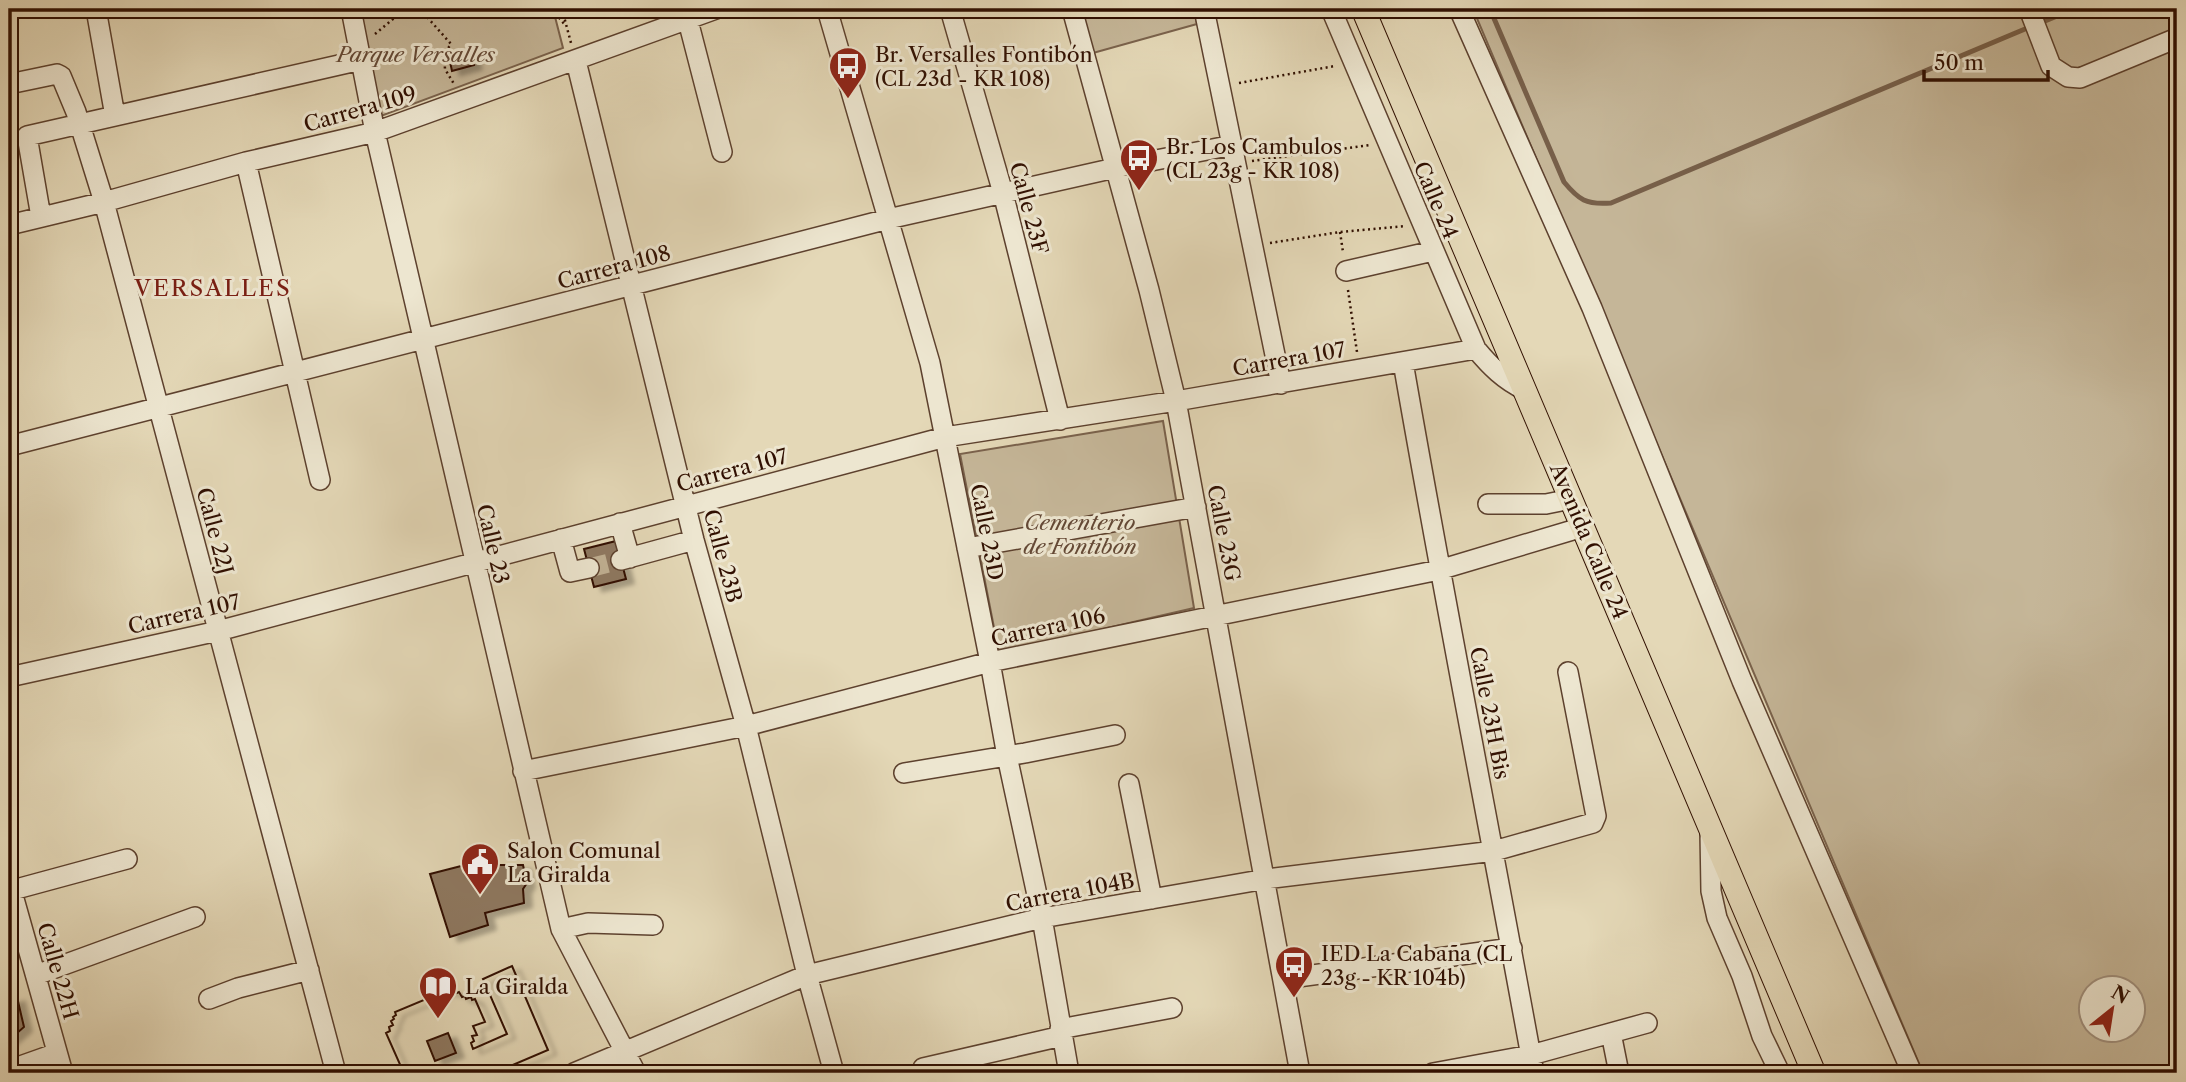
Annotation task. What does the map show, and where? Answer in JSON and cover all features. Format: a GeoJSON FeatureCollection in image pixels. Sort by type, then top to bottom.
{"type":"FeatureCollection","features":[{"type":"Feature","properties":{"kind":"main road","name":"Avenida Calle 24"},"geometry":{"type":"LineString","coordinates":[[1363,9],[1814,1073]]}},
{"type":"Feature","properties":{"kind":"street"},"geometry":{"type":"LineString","coordinates":[[96,9],[115,116]]}},
{"type":"Feature","properties":{"kind":"street","name":"Calle 23"},"geometry":{"type":"LineString","coordinates":[[351,9],[375,132],[422,340],[561,929],[636,1073]]}},
{"type":"Feature","properties":{"kind":"street","name":"Carrera 109"},"geometry":{"type":"LineString","coordinates":[[9,225],[104,202],[246,162],[375,132],[576,61],[686,14],[716,9]]}},
{"type":"Feature","properties":{"kind":"street","name":"Calle 23D"},"geometry":{"type":"LineString","coordinates":[[827,9],[930,363],[1042,918],[1069,1073]]}},
{"type":"Feature","properties":{"kind":"street","name":"Calle 23F"},"geometry":{"type":"LineString","coordinates":[[950,9],[1003,193],[1060,420]]}},
{"type":"Feature","properties":{"kind":"street","name":"Calle 23G"},"geometry":{"type":"LineString","coordinates":[[1072,9],[1149,290],[1176,401],[1300,1073]]}},
{"type":"Feature","properties":{"kind":"street"},"geometry":{"type":"LineString","coordinates":[[1204,9],[1281,384]]}},
{"type":"Feature","properties":{"kind":"street","name":"Calle 24"},"geometry":{"type":"LineString","coordinates":[[1331,9],[1476,349],[1493,369],[1510,383],[1525,390]]}},
{"type":"Feature","properties":{"kind":"street"},"geometry":{"type":"LineString","coordinates":[[1459,9],[1592,308],[1742,681],[1912,1073]]}},
{"type":"Feature","properties":{"kind":"street"},"geometry":{"type":"LineString","coordinates":[[2029,9],[2051,66],[2068,77],[2080,78],[2177,38]]}},
{"type":"Feature","properties":{"kind":"street"},"geometry":{"type":"LineString","coordinates":[[686,14],[722,152]]}},
{"type":"Feature","properties":{"kind":"street"},"geometry":{"type":"LineString","coordinates":[[41,217],[27,136],[115,116],[359,51]]}},
{"type":"Feature","properties":{"kind":"street","name":"Calle 23B"},"geometry":{"type":"LineString","coordinates":[[576,61],[694,540],[746,726],[834,1073]]}},
{"type":"Feature","properties":{"kind":"street","name":"Calle 22J"},"geometry":{"type":"LineString","coordinates":[[9,84],[51,75],[61,76],[79,124],[104,202],[336,1073]]}},
{"type":"Feature","properties":{"kind":"street","name":"Carrera 108"},"geometry":{"type":"LineString","coordinates":[[9,446],[888,219],[1115,168],[1235,154]]}},
{"type":"Feature","properties":{"kind":"street"},"geometry":{"type":"LineString","coordinates":[[246,162],[320,480]]}},
{"type":"Feature","properties":{"kind":"street"},"geometry":{"type":"LineString","coordinates":[[1442,271],[1456,228]]}},
{"type":"Feature","properties":{"kind":"street"},"geometry":{"type":"LineString","coordinates":[[1346,271],[1433,251]]}},
{"type":"Feature","properties":{"kind":"street","name":"Carrera 107"},"geometry":{"type":"LineString","coordinates":[[9,677],[218,631],[945,438],[1281,384],[1476,349]]}},
{"type":"Feature","properties":{"kind":"street","name":"Calle 23H Bis"},"geometry":{"type":"LineString","coordinates":[[1403,362],[1439,570],[1533,1064]]}},
{"type":"Feature","properties":{"kind":"street"},"geometry":{"type":"LineString","coordinates":[[1488,504],[1546,504],[1571,499]]}},
{"type":"Feature","properties":{"kind":"street"},"geometry":{"type":"LineString","coordinates":[[967,548],[1196,507]]}},
{"type":"Feature","properties":{"kind":"street"},"geometry":{"type":"LineString","coordinates":[[620,523],[625,559],[694,540]]}},
{"type":"Feature","properties":{"kind":"street","name":"Carrera 106"},"geometry":{"type":"LineString","coordinates":[[523,771],[746,726],[990,662],[1439,570],[1583,527]]}},
{"type":"Feature","properties":{"kind":"street"},"geometry":{"type":"LineString","coordinates":[[561,539],[570,572],[589,568]]}},
{"type":"Feature","properties":{"kind":"street","name":"Carrera 104B"},"geometry":{"type":"LineString","coordinates":[[574,1073],[807,975],[1042,918],[1266,879],[1494,851],[1592,823],[1596,816],[1568,672]]}},
{"type":"Feature","properties":{"kind":"street"},"geometry":{"type":"LineString","coordinates":[[904,773],[1115,735]]}},
{"type":"Feature","properties":{"kind":"street"},"geometry":{"type":"LineString","coordinates":[[1129,784],[1152,900]]}},
{"type":"Feature","properties":{"kind":"street"},"geometry":{"type":"LineString","coordinates":[[1710,831],[1711,891],[1717,918],[1742,976],[1762,1036],[1780,1073]]}},
{"type":"Feature","properties":{"kind":"street"},"geometry":{"type":"LineString","coordinates":[[9,888],[127,859]]}},
{"type":"Feature","properties":{"kind":"street","name":"Calle 22H"},"geometry":{"type":"LineString","coordinates":[[9,888],[63,1073]]}},
{"type":"Feature","properties":{"kind":"street"},"geometry":{"type":"LineString","coordinates":[[36,975],[195,917]]}},
{"type":"Feature","properties":{"kind":"street"},"geometry":{"type":"LineString","coordinates":[[561,929],[588,923],[653,925]]}},
{"type":"Feature","properties":{"kind":"street"},"geometry":{"type":"LineString","coordinates":[[1283,979],[1512,948]]}},
{"type":"Feature","properties":{"kind":"street"},"geometry":{"type":"LineString","coordinates":[[209,999],[238,988],[309,970]]}},
{"type":"Feature","properties":{"kind":"street"},"geometry":{"type":"LineString","coordinates":[[923,1068],[1061,1032],[1172,1008]]}},
{"type":"Feature","properties":{"kind":"street"},"geometry":{"type":"LineString","coordinates":[[1433,1073],[1533,1064],[1611,1033],[1647,1023]]}},
{"type":"Feature","properties":{"kind":"street"},"geometry":{"type":"LineString","coordinates":[[1611,1033],[1619,1073]]}},
{"type":"Feature","properties":{"kind":"street"},"geometry":{"type":"LineString","coordinates":[[9,1070],[57,1053]]}},
{"type":"Feature","properties":{"kind":"path"},"geometry":{"type":"LineString","coordinates":[[359,51],[405,9]]}},
{"type":"Feature","properties":{"kind":"path"},"geometry":{"type":"LineString","coordinates":[[420,9],[451,44],[444,54],[445,69],[466,99]]}},
{"type":"Feature","properties":{"kind":"path"},"geometry":{"type":"LineString","coordinates":[[552,9],[567,27]]}},
{"type":"Feature","properties":{"kind":"path"},"geometry":{"type":"LineString","coordinates":[[562,9],[576,61]]}},
{"type":"Feature","properties":{"kind":"path"},"geometry":{"type":"LineString","coordinates":[[1221,87],[1352,62]]}},
{"type":"Feature","properties":{"kind":"path"},"geometry":{"type":"LineString","coordinates":[[1235,154],[1387,143]]}},
{"type":"Feature","properties":{"kind":"path"},"geometry":{"type":"LineString","coordinates":[[1253,245],[1340,232],[1422,224]]}},
{"type":"Feature","properties":{"kind":"path"},"geometry":{"type":"LineString","coordinates":[[1340,232],[1359,370]]}},
{"type":"Feature","properties":{"kind":"green space","name":"Parque Versalles"},"geometry":{"type":"Polygon","coordinates":[[[360,9],[553,9],[563,48],[381,116],[360,9]]]}},
{"type":"Feature","properties":{"kind":"green space"},"geometry":{"type":"Polygon","coordinates":[[[1082,9],[1194,9],[1197,24],[1093,53],[1082,9]]]}},
{"type":"Feature","properties":{"kind":"green space"},"geometry":{"type":"Polygon","coordinates":[[[1473,9],[2177,9],[2177,1073],[1923,1073],[1473,9]]]}},
{"type":"Feature","properties":{"kind":"green space","name":"Cementerio de Fontibón"},"geometry":{"type":"Polygon","coordinates":[[[1163,421],[1194,608],[999,653],[960,454],[1163,421]]]}},
{"type":"Feature","properties":{"kind":"building"},"geometry":{"type":"Polygon","coordinates":[[[470,52],[474,65],[452,71],[449,57],[470,52]]]}},
{"type":"Feature","properties":{"kind":"building"},"geometry":{"type":"Polygon","coordinates":[[[616,541],[626,579],[594,587],[584,549],[616,541]]]}},
{"type":"Feature","properties":{"kind":"building","name":"Salon Comunal La Giralda"},"geometry":{"type":"Polygon","coordinates":[[[465,865],[523,865],[527,883],[523,889],[524,903],[485,913],[488,925],[450,937],[430,874],[465,865]]]}},
{"type":"Feature","properties":{"kind":"building","name":"La Giralda"},"geometry":{"type":"Polygon","coordinates":[[[512,966],[548,1050],[494,1073],[412,1073],[409,1066],[402,1069],[386,1033],[393,1025],[391,1021],[396,1015],[395,1012],[450,989],[451,992],[459,992],[466,999],[475,999],[485,1022],[473,1026],[477,1035],[472,1036],[473,1049],[507,1034],[483,979],[512,966]],[[448,1033],[427,1041],[435,1061],[456,1053],[448,1033]]]}},
{"type":"Feature","properties":{"kind":"building","name":"La Giralda"},"geometry":{"type":"Polygon","coordinates":[[[512,966],[548,1050],[494,1073],[412,1073],[409,1066],[402,1069],[386,1033],[393,1025],[391,1021],[396,1015],[395,1012],[450,989],[451,992],[459,992],[466,999],[471,997],[472,1000],[475,999],[485,1022],[473,1026],[477,1035],[472,1036],[473,1049],[507,1034],[483,979],[512,966]]]}},
{"type":"Feature","properties":{"kind":"building"},"geometry":{"type":"Polygon","coordinates":[[[17,997],[24,1027],[9,1040],[9,999],[17,997]]]}},
{"type":"Feature","properties":{"kind":"waterway"},"geometry":{"type":"LineString","coordinates":[[1490,9],[1564,182],[1584,200],[1602,203],[1611,203],[2025,29]]}},
{"type":"Feature","properties":{"kind":"waterway"},"geometry":{"type":"LineString","coordinates":[[2045,21],[2074,9]]}},
{"type":"Feature","properties":{"kind":"tunnel"},"geometry":{"type":"LineString","coordinates":[[589,568],[621,560]]}},
{"type":"Feature","properties":{"kind":"place","name":"Br. Versalles Fontibón (CL 23d - KR 108)"},"geometry":{"type":"Point","coordinates":[848,100]}},
{"type":"Feature","properties":{"kind":"place","name":"Br. Los Cambulos (CL 23g - KR 108)"},"geometry":{"type":"Point","coordinates":[1139,192]}},
{"type":"Feature","properties":{"kind":"place","name":"Salon Comunal La Giralda"},"geometry":{"type":"Point","coordinates":[480,896]}},
{"type":"Feature","properties":{"kind":"place","name":"IED La Cabaña (CL 23g - KR 104b)"},"geometry":{"type":"Point","coordinates":[1294,999]}},
{"type":"Feature","properties":{"kind":"place","name":"La Giralda"},"geometry":{"type":"Point","coordinates":[438,1020]}},
{"type":"Feature","properties":{"kind":"district","name":"VERSALLES"},"geometry":{"type":"Point","coordinates":[213,288]}}]}
